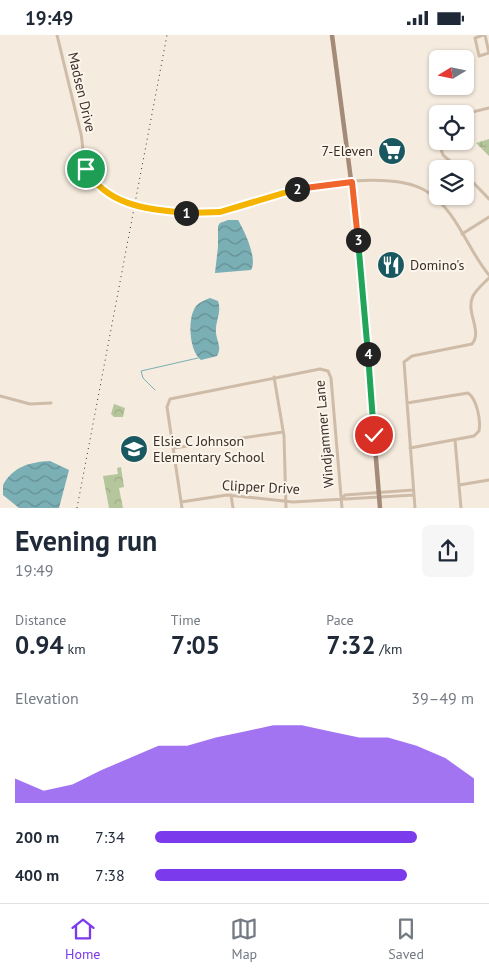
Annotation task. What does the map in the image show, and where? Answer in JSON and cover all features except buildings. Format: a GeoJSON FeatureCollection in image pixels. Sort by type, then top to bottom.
{"type":"FeatureCollection","features":[{"type":"Feature","properties":{"kind":"main road"},"geometry":{"type":"LineString","coordinates":[[332,35],[352,182],[380,508]]}},
{"type":"Feature","properties":{"kind":"street","name":"Madsen Drive"},"geometry":{"type":"LineString","coordinates":[[57,35],[81,137],[86,169],[99,189],[116,199],[176,211],[206,213],[230,210],[284,192],[352,182],[392,179],[427,191],[441,204],[454,218],[476,258],[489,276]]}},
{"type":"Feature","properties":{"kind":"street"},"geometry":{"type":"LineString","coordinates":[[484,35],[489,53],[479,56],[475,38],[484,35]]}},
{"type":"Feature","properties":{"kind":"street"},"geometry":{"type":"LineString","coordinates":[[474,112],[489,108]]}},
{"type":"Feature","properties":{"kind":"street"},"geometry":{"type":"LineString","coordinates":[[441,150],[443,155],[449,160]]}},
{"type":"Feature","properties":{"kind":"street"},"geometry":{"type":"LineString","coordinates":[[474,183],[489,199]]}},
{"type":"Feature","properties":{"kind":"street"},"geometry":{"type":"LineString","coordinates":[[462,234],[489,217]]}},
{"type":"Feature","properties":{"kind":"street"},"geometry":{"type":"LineString","coordinates":[[415,508],[404,369],[405,359],[472,344],[476,336],[471,312],[472,297],[489,276]]}},
{"type":"Feature","properties":{"kind":"street","name":"Windjammer Lane"},"geometry":{"type":"LineString","coordinates":[[174,448],[168,402],[174,397],[320,369],[328,371],[331,375],[342,508]]}},
{"type":"Feature","properties":{"kind":"street"},"geometry":{"type":"LineString","coordinates":[[274,377],[283,432],[286,508]]}},
{"type":"Feature","properties":{"kind":"street"},"geometry":{"type":"LineString","coordinates":[[407,403],[461,393],[471,395],[474,398],[480,431],[474,436],[410,448]]}},
{"type":"Feature","properties":{"kind":"street"},"geometry":{"type":"LineString","coordinates":[[0,396],[30,404],[51,403]]}},
{"type":"Feature","properties":{"kind":"street"},"geometry":{"type":"LineString","coordinates":[[182,508],[174,448],[283,432]]}},
{"type":"Feature","properties":{"kind":"street"},"geometry":{"type":"LineString","coordinates":[[455,440],[460,508]]}},
{"type":"Feature","properties":{"kind":"street"},"geometry":{"type":"LineString","coordinates":[[459,485],[489,480]]}},
{"type":"Feature","properties":{"kind":"street","name":"Clipper Drive"},"geometry":{"type":"LineString","coordinates":[[379,495],[414,489]]}},
{"type":"Feature","properties":{"kind":"street"},"geometry":{"type":"LineString","coordinates":[[231,495],[233,508]]}},
{"type":"Feature","properties":{"kind":"street","name":"Clipper Drive"},"geometry":{"type":"LineString","coordinates":[[181,502],[231,495],[286,502],[341,498],[345,495],[414,495]]}},
{"type":"Feature","properties":{"kind":"green space"},"geometry":{"type":"Polygon","coordinates":[[[489,139],[489,156],[476,143],[489,139]]]}},
{"type":"Feature","properties":{"kind":"green space"},"geometry":{"type":"Polygon","coordinates":[[[114,404],[125,408],[123,417],[114,417],[111,414],[114,404]]]}},
{"type":"Feature","properties":{"kind":"green space"},"geometry":{"type":"Polygon","coordinates":[[[121,467],[124,487],[119,488],[123,508],[109,508],[103,476],[118,474],[117,468],[121,467]]]}},
{"type":"Feature","properties":{"kind":"water"},"geometry":{"type":"Polygon","coordinates":[[[228,220],[238,220],[244,230],[252,252],[253,265],[251,270],[215,273],[218,226],[220,223],[228,220]]]}},
{"type":"Feature","properties":{"kind":"water"},"geometry":{"type":"Polygon","coordinates":[[[210,298],[218,301],[219,305],[216,333],[219,350],[217,356],[201,360],[197,356],[192,342],[191,318],[196,306],[210,298]]]}},
{"type":"Feature","properties":{"kind":"water"},"geometry":{"type":"Polygon","coordinates":[[[50,461],[69,470],[59,508],[19,508],[3,495],[3,485],[17,470],[29,464],[50,461]]]}},
{"type":"Feature","properties":{"kind":"waterway"},"geometry":{"type":"LineString","coordinates":[[155,390],[143,378],[141,371],[198,358]]}},
{"type":"Feature","properties":{"kind":"railway"},"geometry":{"type":"LineString","coordinates":[[77,508],[167,35]]}},
{"type":"Feature","properties":{"kind":"place","name":"7-Eleven"},"geometry":{"type":"Point","coordinates":[392,151]}},
{"type":"Feature","properties":{"kind":"place","name":"Domino's"},"geometry":{"type":"Point","coordinates":[391,265]}},
{"type":"Feature","properties":{"kind":"place","name":"Elsie C Johnson Elementary School"},"geometry":{"type":"Point","coordinates":[134,449]}},
{"type":"Feature","properties":{"kind":"route"},"geometry":{"type":"LineString","coordinates":[[86,169],[99,189],[123,202],[193,213],[220,212],[284,192],[352,182],[374,435]]}}]}
